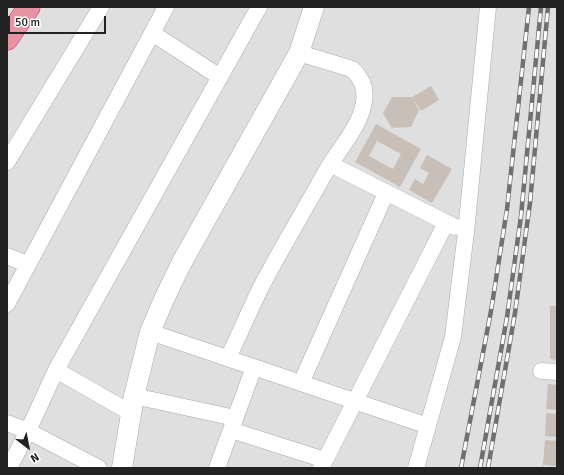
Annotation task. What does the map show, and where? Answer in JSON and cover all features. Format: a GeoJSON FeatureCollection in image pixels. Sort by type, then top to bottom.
{"type":"FeatureCollection","features":[{"type":"Feature","properties":{"kind":"highway"},"geometry":{"type":"LineString","coordinates":[[7,39],[29,7]]}},
{"type":"Feature","properties":{"kind":"street"},"geometry":{"type":"LineString","coordinates":[[7,162],[100,7]]}},
{"type":"Feature","properties":{"kind":"street"},"geometry":{"type":"LineString","coordinates":[[7,304],[27,264],[166,7]]}},
{"type":"Feature","properties":{"kind":"street"},"geometry":{"type":"LineString","coordinates":[[9,468],[28,432],[56,370],[259,7]]}},
{"type":"Feature","properties":{"kind":"street"},"geometry":{"type":"LineString","coordinates":[[416,468],[453,337],[466,232],[488,7]]}},
{"type":"Feature","properties":{"kind":"street"},"geometry":{"type":"LineString","coordinates":[[125,467],[133,405],[150,332],[182,262],[299,53],[313,8]]}},
{"type":"Feature","properties":{"kind":"street"},"geometry":{"type":"LineString","coordinates":[[152,33],[220,77]]}},
{"type":"Feature","properties":{"kind":"street"},"geometry":{"type":"LineString","coordinates":[[228,358],[261,289],[330,164],[353,128],[363,108],[365,96],[363,85],[358,75],[352,69],[299,53]]}},
{"type":"Feature","properties":{"kind":"street"},"geometry":{"type":"LineString","coordinates":[[330,164],[466,232]]}},
{"type":"Feature","properties":{"kind":"street"},"geometry":{"type":"LineString","coordinates":[[301,383],[386,193]]}},
{"type":"Feature","properties":{"kind":"street"},"geometry":{"type":"LineString","coordinates":[[56,370],[133,405],[233,424],[324,466],[446,223]]}},
{"type":"Feature","properties":{"kind":"street"},"geometry":{"type":"LineString","coordinates":[[7,256],[27,264]]}},
{"type":"Feature","properties":{"kind":"street"},"geometry":{"type":"LineString","coordinates":[[150,332],[428,426]]}},
{"type":"Feature","properties":{"kind":"street"},"geometry":{"type":"LineString","coordinates":[[217,468],[254,367]]}},
{"type":"Feature","properties":{"kind":"street"},"geometry":{"type":"LineString","coordinates":[[541,371],[557,372]]}},
{"type":"Feature","properties":{"kind":"street"},"geometry":{"type":"LineString","coordinates":[[7,423],[28,432],[89,466]]}},
{"type":"Feature","properties":{"kind":"shaded area"},"geometry":{"type":"Polygon","coordinates":[[[7,7],[557,7],[557,468],[7,468],[7,7]]]}},
{"type":"Feature","properties":{"kind":"building"},"geometry":{"type":"Polygon","coordinates":[[[431,86],[439,100],[421,111],[412,97],[431,86]]]}},
{"type":"Feature","properties":{"kind":"building"},"geometry":{"type":"Polygon","coordinates":[[[392,97],[412,97],[419,110],[411,127],[392,128],[383,113],[392,97]]]}},
{"type":"Feature","properties":{"kind":"building"},"geometry":{"type":"Polygon","coordinates":[[[376,124],[421,149],[400,187],[355,162],[376,124]],[[377,141],[369,156],[393,169],[401,154],[377,141]]]}},
{"type":"Feature","properties":{"kind":"building"},"geometry":{"type":"Polygon","coordinates":[[[427,155],[452,169],[432,203],[409,190],[415,179],[423,184],[429,173],[420,168],[427,155]]]}},
{"type":"Feature","properties":{"kind":"building"},"geometry":{"type":"Polygon","coordinates":[[[550,306],[557,306],[557,360],[550,359],[550,306]]]}},
{"type":"Feature","properties":{"kind":"building"},"geometry":{"type":"Polygon","coordinates":[[[548,384],[557,385],[557,410],[546,409],[548,384]]]}},
{"type":"Feature","properties":{"kind":"building"},"geometry":{"type":"Polygon","coordinates":[[[546,413],[557,414],[557,437],[545,436],[546,413]]]}},
{"type":"Feature","properties":{"kind":"building"},"geometry":{"type":"Polygon","coordinates":[[[545,440],[557,441],[557,466],[543,465],[545,440]]]}},
{"type":"Feature","properties":{"kind":"railway"},"geometry":{"type":"LineString","coordinates":[[461,468],[491,311],[507,209],[529,7]]}},
{"type":"Feature","properties":{"kind":"railway"},"geometry":{"type":"LineString","coordinates":[[480,468],[507,317],[521,216],[541,7]]}},
{"type":"Feature","properties":{"kind":"railway"},"geometry":{"type":"LineString","coordinates":[[488,468],[515,313],[530,203],[548,7]]}}]}
